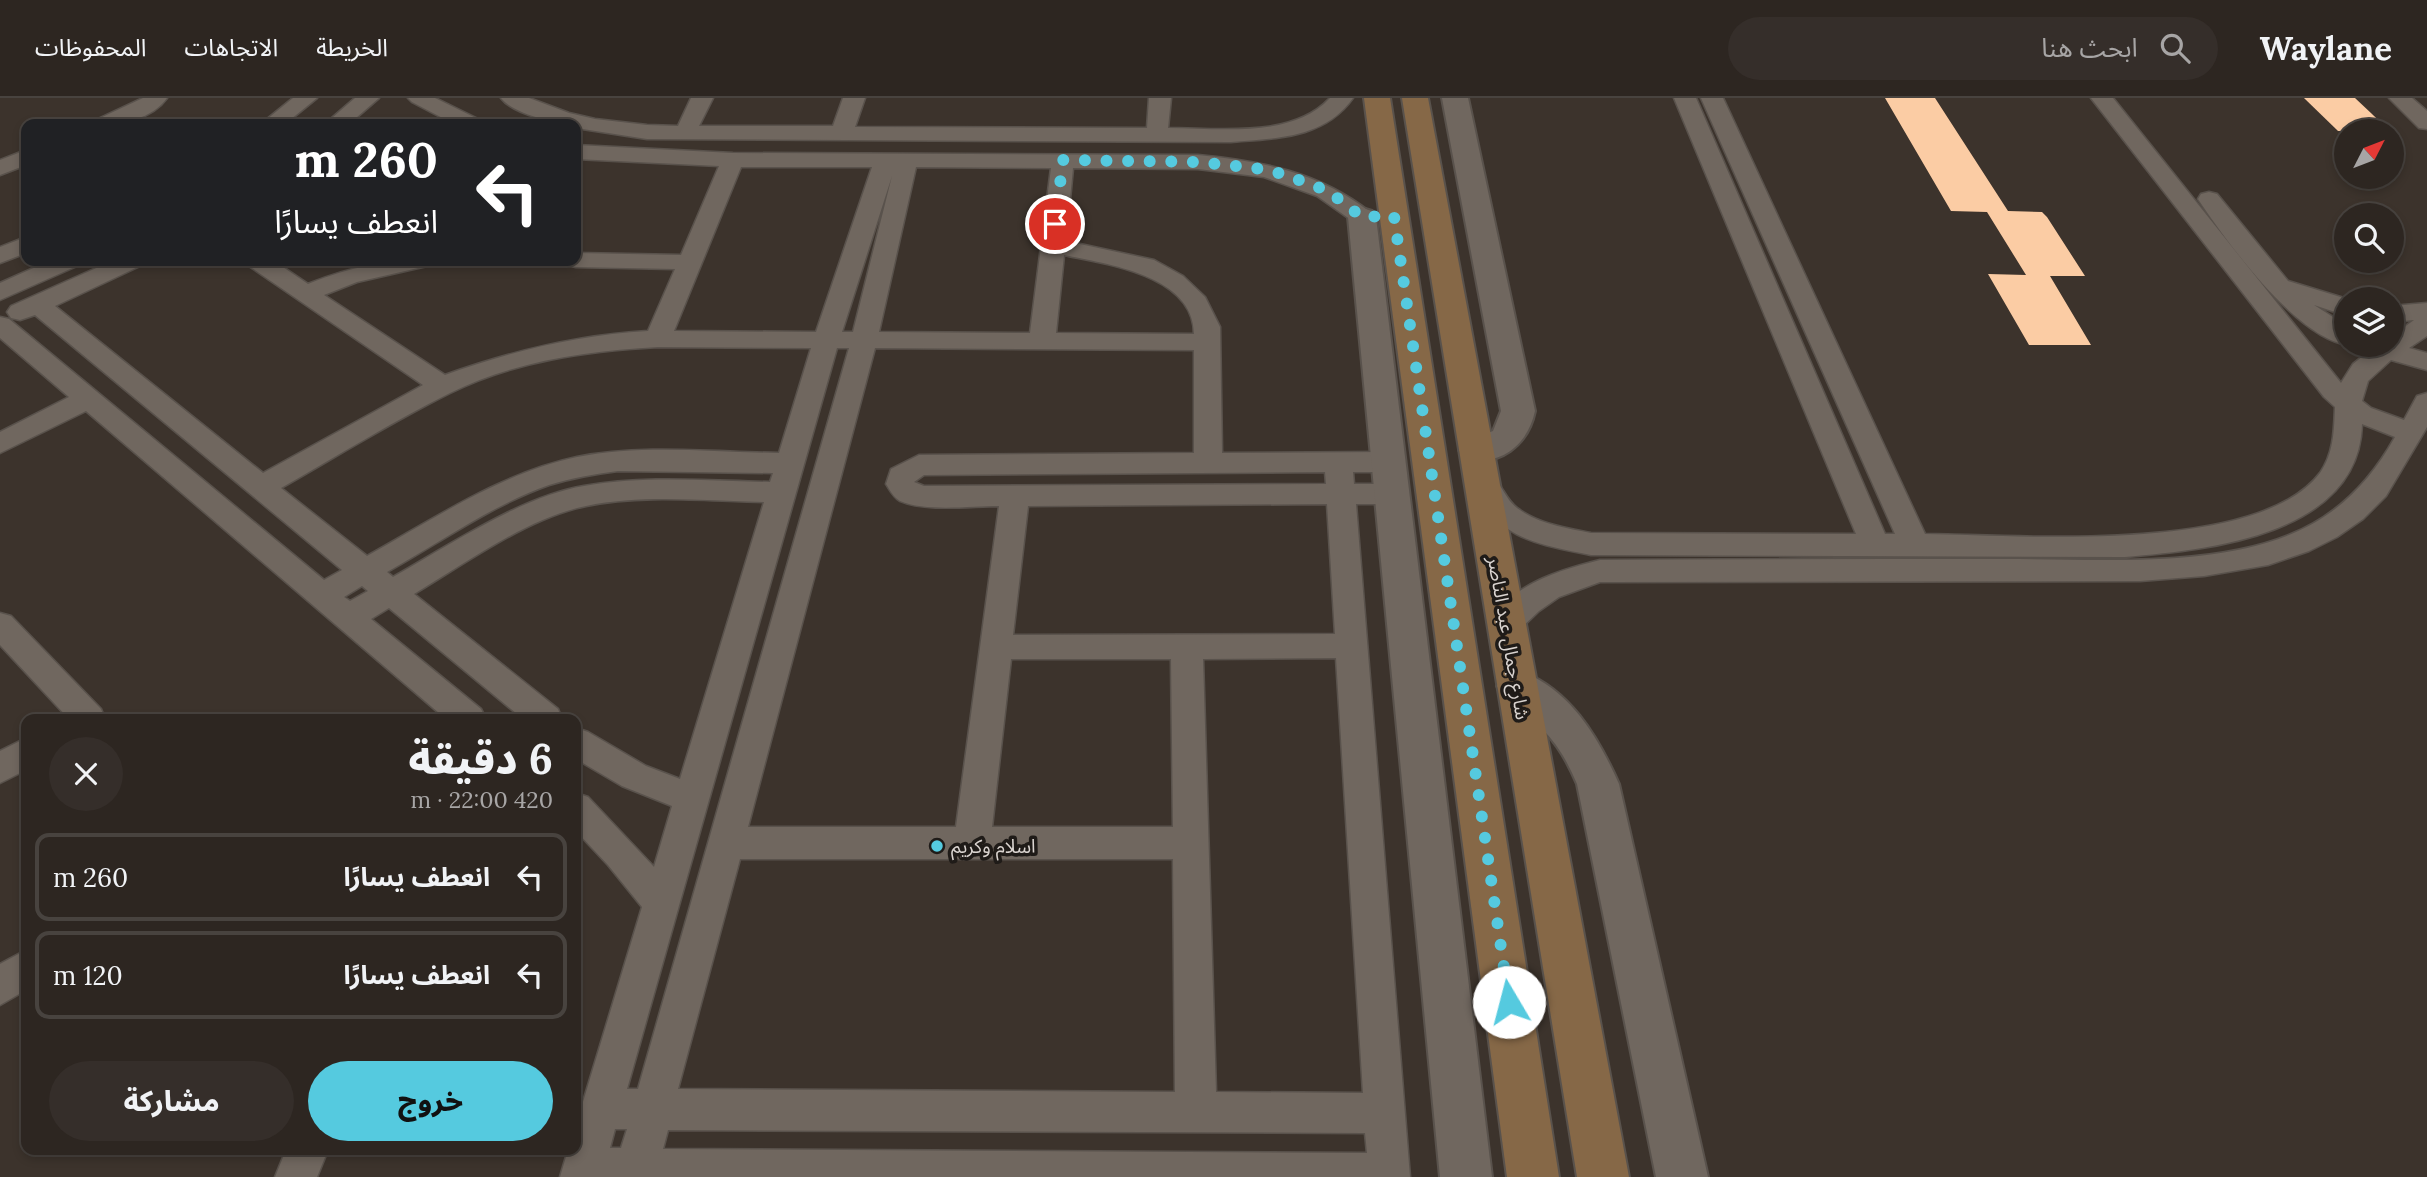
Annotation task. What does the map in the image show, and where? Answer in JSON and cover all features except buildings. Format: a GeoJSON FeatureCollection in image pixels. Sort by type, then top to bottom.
{"type":"FeatureCollection","features":[{"type":"Feature","properties":{"kind":"main road"},"geometry":{"type":"LineString","coordinates":[[1377,98],[1378,217],[1533,1177]]}},
{"type":"Feature","properties":{"kind":"main road","name":"شارع جمال عبد الناصر"},"geometry":{"type":"LineString","coordinates":[[1415,98],[1603,1177]]}},
{"type":"Feature","properties":{"kind":"street"},"geometry":{"type":"LineString","coordinates":[[116,119],[156,98]]}},
{"type":"Feature","properties":{"kind":"street"},"geometry":{"type":"LineString","coordinates":[[279,119],[306,98]]}},
{"type":"Feature","properties":{"kind":"street"},"geometry":{"type":"LineString","coordinates":[[342,119],[368,98]]}},
{"type":"Feature","properties":{"kind":"street"},"geometry":{"type":"LineString","coordinates":[[419,98],[434,118],[462,98]]}},
{"type":"Feature","properties":{"kind":"street"},"geometry":{"type":"LineString","coordinates":[[512,98],[563,119]]}},
{"type":"Feature","properties":{"kind":"street"},"geometry":{"type":"LineString","coordinates":[[685,133],[702,98]]}},
{"type":"Feature","properties":{"kind":"street"},"geometry":{"type":"LineString","coordinates":[[842,133],[854,98]]}},
{"type":"Feature","properties":{"kind":"street"},"geometry":{"type":"LineString","coordinates":[[1157,135],[1160,98]]}},
{"type":"Feature","properties":{"kind":"street"},"geometry":{"type":"LineString","coordinates":[[581,152],[733,160],[1198,162],[1293,152],[1342,98]]}},
{"type":"Feature","properties":{"kind":"street"},"geometry":{"type":"LineString","coordinates":[[1455,98],[1518,411],[1515,428],[1479,466],[1506,515],[1545,535],[1591,544],[2125,546],[2180,542],[2231,533],[2274,518],[2309,498],[2334,474],[2348,441],[2350,391],[2356,378],[2372,357]]}},
{"type":"Feature","properties":{"kind":"street"},"geometry":{"type":"LineString","coordinates":[[1685,98],[1875,545]]}},
{"type":"Feature","properties":{"kind":"street"},"geometry":{"type":"LineString","coordinates":[[1712,98],[1915,545]]}},
{"type":"Feature","properties":{"kind":"street"},"geometry":{"type":"LineString","coordinates":[[2102,98],[2320,378],[2349,405],[2377,422],[2410,432]]}},
{"type":"Feature","properties":{"kind":"street"},"geometry":{"type":"LineString","coordinates":[[2127,98],[2273,280],[2306,314],[2334,330]]}},
{"type":"Feature","properties":{"kind":"street"},"geometry":{"type":"LineString","coordinates":[[2400,98],[2427,123]]}},
{"type":"Feature","properties":{"kind":"street"},"geometry":{"type":"LineString","coordinates":[[2421,98],[2427,103]]}},
{"type":"Feature","properties":{"kind":"street"},"geometry":{"type":"LineString","coordinates":[[581,124],[625,131],[685,133],[1231,135],[1293,152],[1328,191],[1378,217],[1388,478],[1466,1177]]}},
{"type":"Feature","properties":{"kind":"street"},"geometry":{"type":"LineString","coordinates":[[0,168],[21,159]]}},
{"type":"Feature","properties":{"kind":"street"},"geometry":{"type":"LineString","coordinates":[[659,339],[733,160]]}},
{"type":"Feature","properties":{"kind":"street"},"geometry":{"type":"LineString","coordinates":[[897,160],[826,340],[582,1173],[1388,1176],[1340,479]]}},
{"type":"Feature","properties":{"kind":"street"},"geometry":{"type":"LineString","coordinates":[[635,1173],[864,341],[897,160]]}},
{"type":"Feature","properties":{"kind":"street"},"geometry":{"type":"LineString","coordinates":[[1042,341],[1063,160]]}},
{"type":"Feature","properties":{"kind":"street"},"geometry":{"type":"LineString","coordinates":[[1053,245],[1145,265],[1174,281],[1196,302],[1207,327],[1208,464]]}},
{"type":"Feature","properties":{"kind":"street"},"geometry":{"type":"LineString","coordinates":[[0,256],[21,246]]}},
{"type":"Feature","properties":{"kind":"street"},"geometry":{"type":"LineString","coordinates":[[581,260],[690,262]]}},
{"type":"Feature","properties":{"kind":"street"},"geometry":{"type":"LineString","coordinates":[[0,292],[57,266]]}},
{"type":"Feature","properties":{"kind":"street"},"geometry":{"type":"LineString","coordinates":[[120,266],[0,323],[464,714]]}},
{"type":"Feature","properties":{"kind":"street"},"geometry":{"type":"LineString","coordinates":[[266,266],[442,386]]}},
{"type":"Feature","properties":{"kind":"street"},"geometry":{"type":"LineString","coordinates":[[306,293],[350,276],[395,266]]}},
{"type":"Feature","properties":{"kind":"street"},"geometry":{"type":"LineString","coordinates":[[2273,280],[2334,304]]}},
{"type":"Feature","properties":{"kind":"street"},"geometry":{"type":"LineString","coordinates":[[1768,293],[1801,294]]}},
{"type":"Feature","properties":{"kind":"street"},"geometry":{"type":"LineString","coordinates":[[37,304],[540,714]]}},
{"type":"Feature","properties":{"kind":"street"},"geometry":{"type":"LineString","coordinates":[[2404,313],[2427,311]]}},
{"type":"Feature","properties":{"kind":"street"},"geometry":{"type":"LineString","coordinates":[[2404,334],[2427,322]]}},
{"type":"Feature","properties":{"kind":"street"},"geometry":{"type":"LineString","coordinates":[[260,487],[442,386],[496,366],[551,351],[605,342],[659,339],[1207,342]]}},
{"type":"Feature","properties":{"kind":"street"},"geometry":{"type":"LineString","coordinates":[[2404,355],[2427,362]]}},
{"type":"Feature","properties":{"kind":"street"},"geometry":{"type":"LineString","coordinates":[[0,444],[88,399]]}},
{"type":"Feature","properties":{"kind":"street"},"geometry":{"type":"LineString","coordinates":[[1506,623],[1528,600],[1561,581],[1600,571],[2140,570],[2204,567],[2261,556],[2309,539],[2348,516],[2377,489],[2427,402]]}},
{"type":"Feature","properties":{"kind":"street"},"geometry":{"type":"LineString","coordinates":[[322,595],[498,496],[537,479],[577,467],[631,461],[786,478]]}},
{"type":"Feature","properties":{"kind":"street"},"geometry":{"type":"LineString","coordinates":[[1340,479],[1208,464],[919,465],[901,476],[900,484],[904,491],[913,495],[1015,495],[1388,478]]}},
{"type":"Feature","properties":{"kind":"street"},"geometry":{"type":"LineString","coordinates":[[348,617],[521,518],[583,496],[786,478]]}},
{"type":"Feature","properties":{"kind":"street"},"geometry":{"type":"LineString","coordinates":[[972,843],[1015,495]]}},
{"type":"Feature","properties":{"kind":"street"},"geometry":{"type":"LineString","coordinates":[[0,625],[80,714]]}},
{"type":"Feature","properties":{"kind":"street"},"geometry":{"type":"LineString","coordinates":[[1187,646],[1196,1112]]}},
{"type":"Feature","properties":{"kind":"street"},"geometry":{"type":"LineString","coordinates":[[996,647],[1353,646]]}},
{"type":"Feature","properties":{"kind":"street"},"geometry":{"type":"LineString","coordinates":[[1517,685],[1559,716],[1583,748],[1598,783],[1682,1177]]}},
{"type":"Feature","properties":{"kind":"street"},"geometry":{"type":"LineString","coordinates":[[581,745],[634,776],[692,799]]}},
{"type":"Feature","properties":{"kind":"street"},"geometry":{"type":"LineString","coordinates":[[0,769],[21,755]]}},
{"type":"Feature","properties":{"kind":"street"},"geometry":{"type":"LineString","coordinates":[[581,813],[621,854],[661,904]]}},
{"type":"Feature","properties":{"kind":"street"},"geometry":{"type":"LineString","coordinates":[[725,843],[1191,843]]}},
{"type":"Feature","properties":{"kind":"street"},"geometry":{"type":"LineString","coordinates":[[0,987],[21,972]]}},
{"type":"Feature","properties":{"kind":"street"},"geometry":{"type":"LineString","coordinates":[[601,1108],[1384,1113]]}},
{"type":"Feature","properties":{"kind":"street"},"geometry":{"type":"LineString","coordinates":[[296,1177],[305,1155]]}},
{"type":"Feature","properties":{"kind":"place","name":"اسلام وكريم"},"geometry":{"type":"Point","coordinates":[937,846]}},
{"type":"Feature","properties":{"kind":"route"},"geometry":{"type":"LineString","coordinates":[[1055,224],[1063,160],[1198,162],[1255,168],[1307,181],[1347,203],[1362,217],[1394,216],[1509,1002]]}}]}
